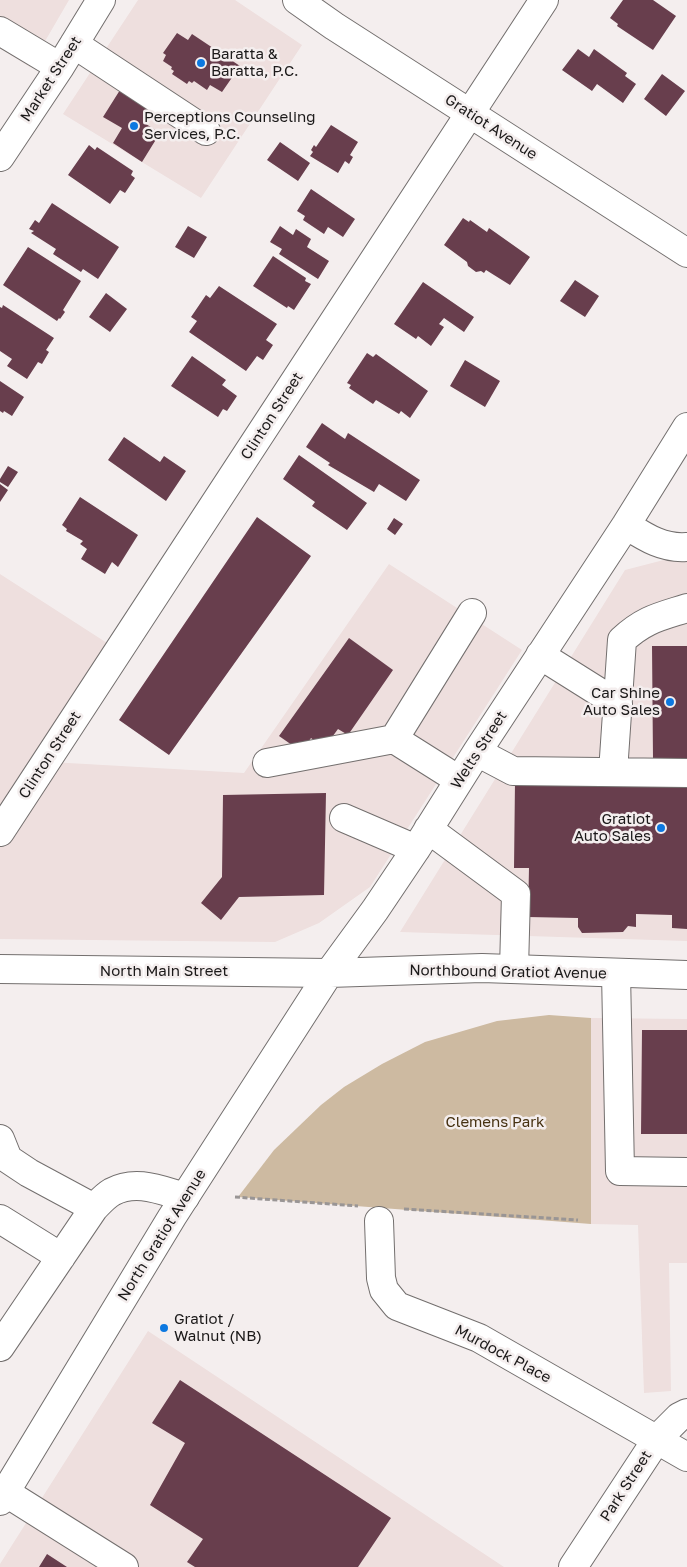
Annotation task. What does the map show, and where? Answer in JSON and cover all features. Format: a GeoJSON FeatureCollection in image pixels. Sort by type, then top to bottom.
{"type":"FeatureCollection","features":[{"type":"Feature","properties":{"kind":"street","name":"Market Street"},"geometry":{"type":"LineString","coordinates":[[0,157],[60,67],[101,0]]}},
{"type":"Feature","properties":{"kind":"street","name":"Gratiot Avenue"},"geometry":{"type":"LineString","coordinates":[[297,0],[687,253]]}},
{"type":"Feature","properties":{"kind":"street","name":"Clinton Street"},"geometry":{"type":"LineString","coordinates":[[0,832],[544,0]]}},
{"type":"Feature","properties":{"kind":"street"},"geometry":{"type":"LineString","coordinates":[[0,31],[60,67]]}},
{"type":"Feature","properties":{"kind":"street"},"geometry":{"type":"LineString","coordinates":[[74,44],[206,131]]}},
{"type":"Feature","properties":{"kind":"street","name":"Welts Street"},"geometry":{"type":"LineString","coordinates":[[329,973],[376,910],[626,525],[687,427]]}},
{"type":"Feature","properties":{"kind":"street"},"geometry":{"type":"LineString","coordinates":[[626,525],[664,546],[687,547]]}},
{"type":"Feature","properties":{"kind":"street"},"geometry":{"type":"LineString","coordinates":[[613,772],[622,640],[650,619],[687,608]]}},
{"type":"Feature","properties":{"kind":"street"},"geometry":{"type":"LineString","coordinates":[[394,739],[472,612]]}},
{"type":"Feature","properties":{"kind":"street"},"geometry":{"type":"LineString","coordinates":[[540,655],[618,704]]}},
{"type":"Feature","properties":{"kind":"street"},"geometry":{"type":"LineString","coordinates":[[267,763],[394,739],[459,780]]}},
{"type":"Feature","properties":{"kind":"street"},"geometry":{"type":"LineString","coordinates":[[477,752],[513,771],[687,773]]}},
{"type":"Feature","properties":{"kind":"street"},"geometry":{"type":"LineString","coordinates":[[344,818],[422,839],[516,894],[514,969]]}},
{"type":"Feature","properties":{"kind":"street","name":"Northbound Gratiot Avenue"},"geometry":{"type":"LineString","coordinates":[[329,973],[482,968],[687,975]]}},
{"type":"Feature","properties":{"kind":"street","name":"North Main Street"},"geometry":{"type":"LineString","coordinates":[[0,970],[329,973]]}},
{"type":"Feature","properties":{"kind":"street","name":"North Gratiot Avenue"},"geometry":{"type":"LineString","coordinates":[[2,1494],[185,1197],[329,973]]}},
{"type":"Feature","properties":{"kind":"street"},"geometry":{"type":"LineString","coordinates":[[616,973],[620,1171],[687,1172]]}},
{"type":"Feature","properties":{"kind":"street"},"geometry":{"type":"LineString","coordinates":[[0,1139],[8,1158],[29,1173],[94,1208]]}},
{"type":"Feature","properties":{"kind":"street"},"geometry":{"type":"LineString","coordinates":[[0,1347],[9,1313],[60,1257],[94,1208],[111,1193],[128,1186],[140,1185],[185,1197]]}},
{"type":"Feature","properties":{"kind":"street","name":"Murdock Place"},"geometry":{"type":"LineString","coordinates":[[381,1212],[381,1278],[384,1290],[397,1306],[479,1338],[687,1457]]}},
{"type":"Feature","properties":{"kind":"street"},"geometry":{"type":"LineString","coordinates":[[0,1219],[60,1257]]}},
{"type":"Feature","properties":{"kind":"street","name":"Park Street"},"geometry":{"type":"LineString","coordinates":[[573,1567],[657,1439],[680,1417],[687,1413]]}},
{"type":"Feature","properties":{"kind":"street"},"geometry":{"type":"LineString","coordinates":[[2,1494],[124,1567]]}},
{"type":"Feature","properties":{"kind":"path"},"geometry":{"type":"LineString","coordinates":[[235,1197],[381,1212],[578,1220]]}},
{"type":"Feature","properties":{"kind":"shaded area"},"geometry":{"type":"Polygon","coordinates":[[[0,0],[69,0],[30,67],[0,48],[0,0]]]}},
{"type":"Feature","properties":{"kind":"shaded area"},"geometry":{"type":"Polygon","coordinates":[[[138,0],[235,0],[302,45],[201,198],[63,114],[138,0]]]}},
{"type":"Feature","properties":{"kind":"shaded area"},"geometry":{"type":"Polygon","coordinates":[[[687,554],[687,941],[400,932],[625,570],[687,554]]]}},
{"type":"Feature","properties":{"kind":"shaded area"},"geometry":{"type":"Polygon","coordinates":[[[389,564],[522,650],[370,887],[319,923],[275,942],[0,939],[0,574],[107,643],[33,761],[244,773],[389,564]]]}},
{"type":"Feature","properties":{"kind":"shaded area"},"geometry":{"type":"Polygon","coordinates":[[[591,1018],[687,1019],[687,1263],[669,1263],[671,1391],[644,1393],[638,1225],[591,1224],[591,1018]]]}},
{"type":"Feature","properties":{"kind":"shaded area"},"geometry":{"type":"Polygon","coordinates":[[[148,1331],[504,1567],[0,1567],[0,1564],[148,1331]]]}},
{"type":"Feature","properties":{"kind":"green space","name":"Clemens Park"},"geometry":{"type":"Polygon","coordinates":[[[549,1015],[591,1018],[591,1224],[238,1197],[274,1150],[321,1105],[344,1087],[382,1064],[425,1042],[497,1021],[549,1015]]]}},
{"type":"Feature","properties":{"kind":"building"},"geometry":{"type":"Polygon","coordinates":[[[623,0],[653,0],[676,16],[653,50],[617,26],[618,24],[610,18],[623,0]]]}},
{"type":"Feature","properties":{"kind":"building","name":"Baratta & Baratta, P.C."},"geometry":{"type":"Polygon","coordinates":[[[177,33],[188,40],[192,34],[240,66],[222,92],[210,85],[207,90],[194,81],[192,83],[189,81],[187,84],[172,74],[174,71],[171,69],[172,67],[163,61],[166,55],[163,53],[177,33]]]}},
{"type":"Feature","properties":{"kind":"building"},"geometry":{"type":"Polygon","coordinates":[[[578,49],[589,57],[594,49],[627,73],[625,76],[636,84],[623,103],[597,84],[592,91],[562,70],[578,49]]]}},
{"type":"Feature","properties":{"kind":"building"},"geometry":{"type":"Polygon","coordinates":[[[662,74],[685,91],[666,116],[644,99],[662,74]]]}},
{"type":"Feature","properties":{"kind":"building","name":"Perceptions Counseling Services, P.C."},"geometry":{"type":"Polygon","coordinates":[[[120,90],[154,112],[146,124],[160,133],[142,162],[113,143],[122,128],[103,117],[120,90]]]}},
{"type":"Feature","properties":{"kind":"building"},"geometry":{"type":"Polygon","coordinates":[[[331,125],[358,142],[350,155],[353,157],[349,164],[345,161],[338,173],[310,156],[314,145],[316,147],[331,125]]]}},
{"type":"Feature","properties":{"kind":"building"},"geometry":{"type":"Polygon","coordinates":[[[280,142],[310,163],[298,181],[267,160],[280,142]]]}},
{"type":"Feature","properties":{"kind":"building"},"geometry":{"type":"Polygon","coordinates":[[[89,145],[95,150],[97,147],[133,171],[131,175],[135,178],[125,193],[120,190],[110,204],[68,175],[89,145]]]}},
{"type":"Feature","properties":{"kind":"building"},"geometry":{"type":"Polygon","coordinates":[[[311,189],[355,219],[343,237],[328,227],[324,234],[303,220],[305,216],[297,211],[311,189]]]}},
{"type":"Feature","properties":{"kind":"building"},"geometry":{"type":"Polygon","coordinates":[[[52,203],[119,247],[98,279],[83,269],[81,272],[53,254],[56,249],[31,233],[34,231],[29,229],[35,220],[39,223],[52,203]]]}},
{"type":"Feature","properties":{"kind":"building"},"geometry":{"type":"Polygon","coordinates":[[[463,218],[469,222],[470,220],[487,232],[489,228],[530,257],[510,285],[486,270],[484,273],[481,271],[476,272],[468,266],[467,262],[444,245],[463,218]]]}},
{"type":"Feature","properties":{"kind":"building"},"geometry":{"type":"Polygon","coordinates":[[[188,226],[207,237],[194,258],[175,247],[188,226]]]}},
{"type":"Feature","properties":{"kind":"building"},"geometry":{"type":"Polygon","coordinates":[[[280,226],[293,235],[296,229],[311,239],[307,247],[329,261],[318,279],[279,254],[282,249],[270,242],[280,226]]]}},
{"type":"Feature","properties":{"kind":"building"},"geometry":{"type":"Polygon","coordinates":[[[28,247],[81,281],[63,310],[65,312],[57,321],[3,285],[28,247]]]}},
{"type":"Feature","properties":{"kind":"building"},"geometry":{"type":"Polygon","coordinates":[[[273,256],[306,278],[305,281],[311,284],[294,310],[288,306],[287,308],[253,286],[273,256]]]}},
{"type":"Feature","properties":{"kind":"building"},"geometry":{"type":"Polygon","coordinates":[[[575,280],[599,296],[585,317],[560,301],[575,280]]]}},
{"type":"Feature","properties":{"kind":"building"},"geometry":{"type":"Polygon","coordinates":[[[423,282],[474,317],[464,332],[444,318],[439,324],[444,327],[431,346],[418,336],[416,339],[394,324],[423,282]]]}},
{"type":"Feature","properties":{"kind":"building"},"geometry":{"type":"Polygon","coordinates":[[[219,286],[277,324],[266,340],[273,345],[263,360],[257,356],[246,371],[189,332],[197,321],[191,317],[206,295],[210,298],[219,286]]]}},
{"type":"Feature","properties":{"kind":"building"},"geometry":{"type":"Polygon","coordinates":[[[106,293],[127,309],[110,332],[89,317],[106,293]]]}},
{"type":"Feature","properties":{"kind":"building"},"geometry":{"type":"Polygon","coordinates":[[[3,305],[54,338],[46,350],[49,352],[42,364],[38,362],[27,379],[7,366],[12,359],[0,351],[0,307],[2,308],[3,305]]]}},
{"type":"Feature","properties":{"kind":"building"},"geometry":{"type":"Polygon","coordinates":[[[367,353],[373,357],[376,354],[428,391],[410,418],[401,411],[399,414],[376,400],[373,404],[349,388],[351,385],[347,383],[367,353]]]}},
{"type":"Feature","properties":{"kind":"building"},"geometry":{"type":"Polygon","coordinates":[[[192,356],[226,380],[222,385],[237,396],[227,411],[223,409],[218,417],[171,386],[192,356]]]}},
{"type":"Feature","properties":{"kind":"building"},"geometry":{"type":"Polygon","coordinates":[[[465,360],[500,381],[485,407],[450,386],[465,360]]]}},
{"type":"Feature","properties":{"kind":"building"},"geometry":{"type":"Polygon","coordinates":[[[0,381],[24,397],[12,416],[4,411],[3,413],[0,411],[0,381]]]}},
{"type":"Feature","properties":{"kind":"building"},"geometry":{"type":"Polygon","coordinates":[[[322,423],[345,439],[348,433],[420,480],[406,501],[379,484],[374,492],[328,465],[330,463],[306,447],[322,423]]]}},
{"type":"Feature","properties":{"kind":"building"},"geometry":{"type":"Polygon","coordinates":[[[124,437],[160,462],[164,456],[186,471],[166,501],[108,460],[124,437]]]}},
{"type":"Feature","properties":{"kind":"building"},"geometry":{"type":"Polygon","coordinates":[[[299,455],[367,503],[347,530],[312,506],[315,502],[283,479],[299,455]]]}},
{"type":"Feature","properties":{"kind":"building"},"geometry":{"type":"Polygon","coordinates":[[[8,466],[18,472],[8,487],[0,482],[0,479],[8,466]]]}},
{"type":"Feature","properties":{"kind":"building"},"geometry":{"type":"Polygon","coordinates":[[[0,484],[8,490],[0,502],[0,484]]]}},
{"type":"Feature","properties":{"kind":"building"},"geometry":{"type":"Polygon","coordinates":[[[80,497],[138,535],[118,567],[112,562],[105,574],[81,559],[87,549],[80,544],[83,541],[66,531],[67,529],[62,525],[80,497]]]}},
{"type":"Feature","properties":{"kind":"building"},"geometry":{"type":"Polygon","coordinates":[[[257,517],[311,556],[169,755],[119,720],[257,517]]]}},
{"type":"Feature","properties":{"kind":"building"},"geometry":{"type":"Polygon","coordinates":[[[394,518],[403,524],[395,535],[387,529],[394,518]]]}},
{"type":"Feature","properties":{"kind":"building"},"geometry":{"type":"Polygon","coordinates":[[[349,638],[393,670],[348,735],[338,729],[324,748],[311,738],[302,752],[279,736],[349,638]]]}},
{"type":"Feature","properties":{"kind":"building","name":"Car Shine Auto Sales"},"geometry":{"type":"Polygon","coordinates":[[[652,646],[687,646],[687,759],[653,759],[652,646]]]}},
{"type":"Feature","properties":{"kind":"building"},"geometry":{"type":"Polygon","coordinates":[[[515,782],[687,784],[687,929],[672,928],[672,915],[636,914],[636,927],[628,926],[623,932],[582,933],[578,927],[578,918],[528,917],[529,868],[514,868],[515,782]]]}},
{"type":"Feature","properties":{"kind":"building"},"geometry":{"type":"Polygon","coordinates":[[[326,793],[324,895],[239,897],[221,920],[201,903],[222,877],[223,795],[326,793]]]}},
{"type":"Feature","properties":{"kind":"building"},"geometry":{"type":"Polygon","coordinates":[[[642,1030],[687,1030],[687,1134],[641,1134],[642,1030]]]}},
{"type":"Feature","properties":{"kind":"building"},"geometry":{"type":"Polygon","coordinates":[[[180,1380],[391,1518],[358,1567],[195,1567],[187,1562],[203,1539],[150,1505],[185,1443],[152,1423],[180,1380]]]}},
{"type":"Feature","properties":{"kind":"building"},"geometry":{"type":"Polygon","coordinates":[[[47,1554],[67,1567],[39,1567],[47,1554]]]}},
{"type":"Feature","properties":{"kind":"place","name":"Baratta & Baratta, P.C."},"geometry":{"type":"Point","coordinates":[201,63]}},
{"type":"Feature","properties":{"kind":"place","name":"Perceptions Counseling Services, P.C."},"geometry":{"type":"Point","coordinates":[134,126]}},
{"type":"Feature","properties":{"kind":"place","name":"Car Shine Auto Sales"},"geometry":{"type":"Point","coordinates":[670,702]}},
{"type":"Feature","properties":{"kind":"place","name":"Gratiot Auto Sales"},"geometry":{"type":"Point","coordinates":[661,828]}},
{"type":"Feature","properties":{"kind":"place","name":"Gratiot / Walnut (NB)"},"geometry":{"type":"Point","coordinates":[164,1328]}}]}
